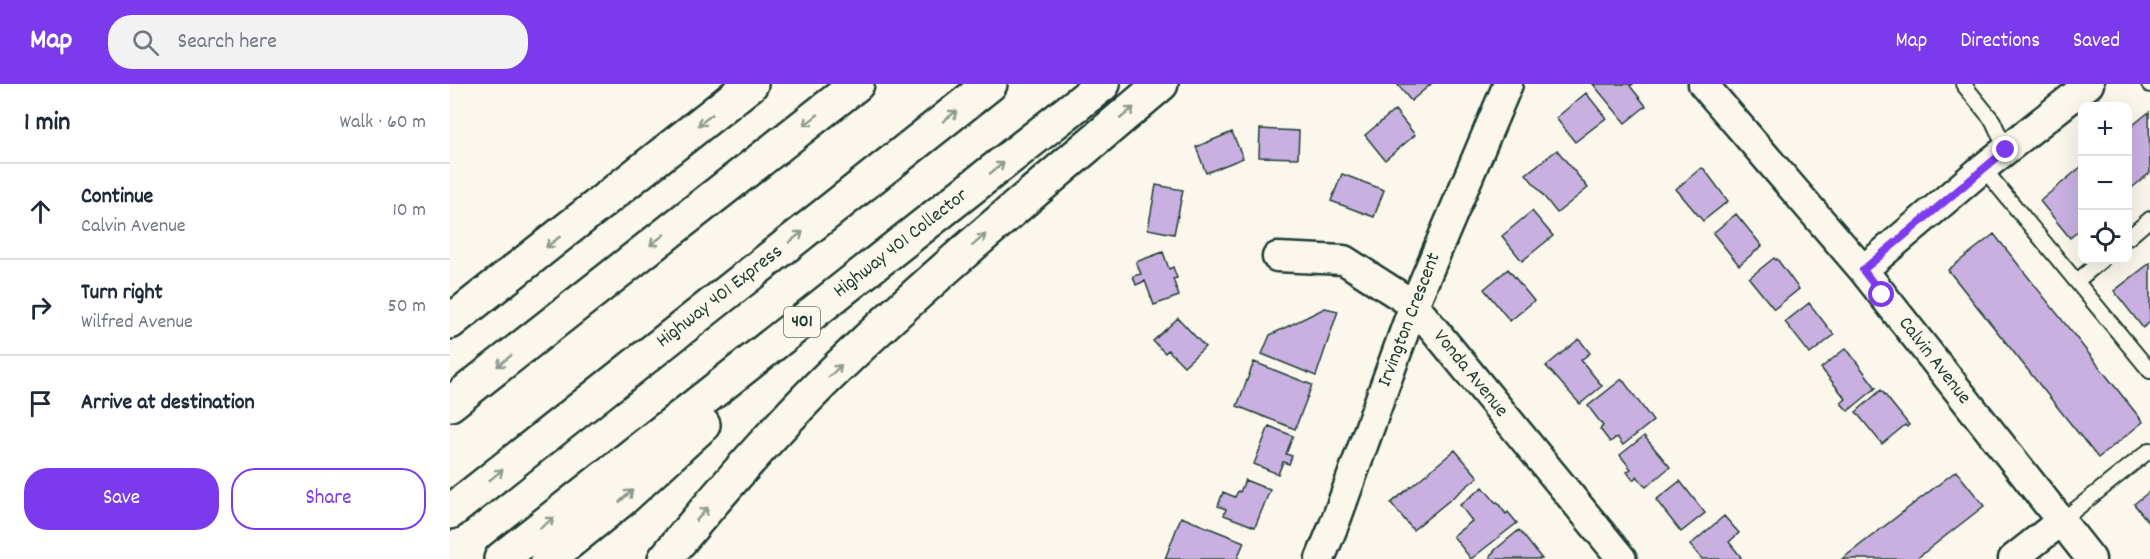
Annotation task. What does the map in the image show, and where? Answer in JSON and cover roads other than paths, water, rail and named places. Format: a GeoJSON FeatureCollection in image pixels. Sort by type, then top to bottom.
{"type":"FeatureCollection","features":[{"type":"Feature","properties":{"kind":"highway"},"geometry":{"type":"LineString","coordinates":[[450,322],[751,84]]}},
{"type":"Feature","properties":{"kind":"highway"},"geometry":{"type":"LineString","coordinates":[[450,404],[857,84]]}},
{"type":"Feature","properties":{"kind":"highway","name":"Highway 401 Express"},"geometry":{"type":"LineString","coordinates":[[450,512],[990,84]]}},
{"type":"Feature","properties":{"kind":"highway","name":"Highway 401 Collector"},"geometry":{"type":"LineString","coordinates":[[501,559],[1103,84]]}},
{"type":"Feature","properties":{"kind":"highway"},"geometry":{"type":"LineString","coordinates":[[665,559],[764,444],[821,384],[940,273],[1161,84]]}},
{"type":"Feature","properties":{"kind":"highway"},"geometry":{"type":"LineString","coordinates":[[548,559],[620,502],[883,258]]}},
{"type":"Feature","properties":{"kind":"street","name":"Irvington Crescent"},"geometry":{"type":"LineString","coordinates":[[1320,559],[1414,305],[1508,84]]}},
{"type":"Feature","properties":{"kind":"street","name":"Calvin Avenue"},"geometry":{"type":"LineString","coordinates":[[1703,84],[1863,270],[2091,559]]}},
{"type":"Feature","properties":{"kind":"street"},"geometry":{"type":"LineString","coordinates":[[1863,270],[1983,168],[2088,84]]}},
{"type":"Feature","properties":{"kind":"street","name":"Vonda Avenue"},"geometry":{"type":"LineString","coordinates":[[1277,257],[1344,260],[1414,305],[1622,559]]}},
{"type":"Feature","properties":{"kind":"street"},"geometry":{"type":"LineString","coordinates":[[2013,559],[2061,521]]}},
{"type":"Feature","properties":{"kind":"lane"},"geometry":{"type":"LineString","coordinates":[[1963,84],[1993,121],[2006,150]]}},
{"type":"Feature","properties":{"kind":"lane"},"geometry":{"type":"LineString","coordinates":[[1983,168],[2150,371]]}},
{"type":"Feature","properties":{"kind":"lane"},"geometry":{"type":"LineString","coordinates":[[2132,234],[2150,219]]}},
{"type":"Feature","properties":{"kind":"lane"},"geometry":{"type":"LineString","coordinates":[[2077,281],[2097,264]]}},
{"type":"Feature","properties":{"kind":"lane"},"geometry":{"type":"LineString","coordinates":[[2061,521],[2150,450]]}}]}
